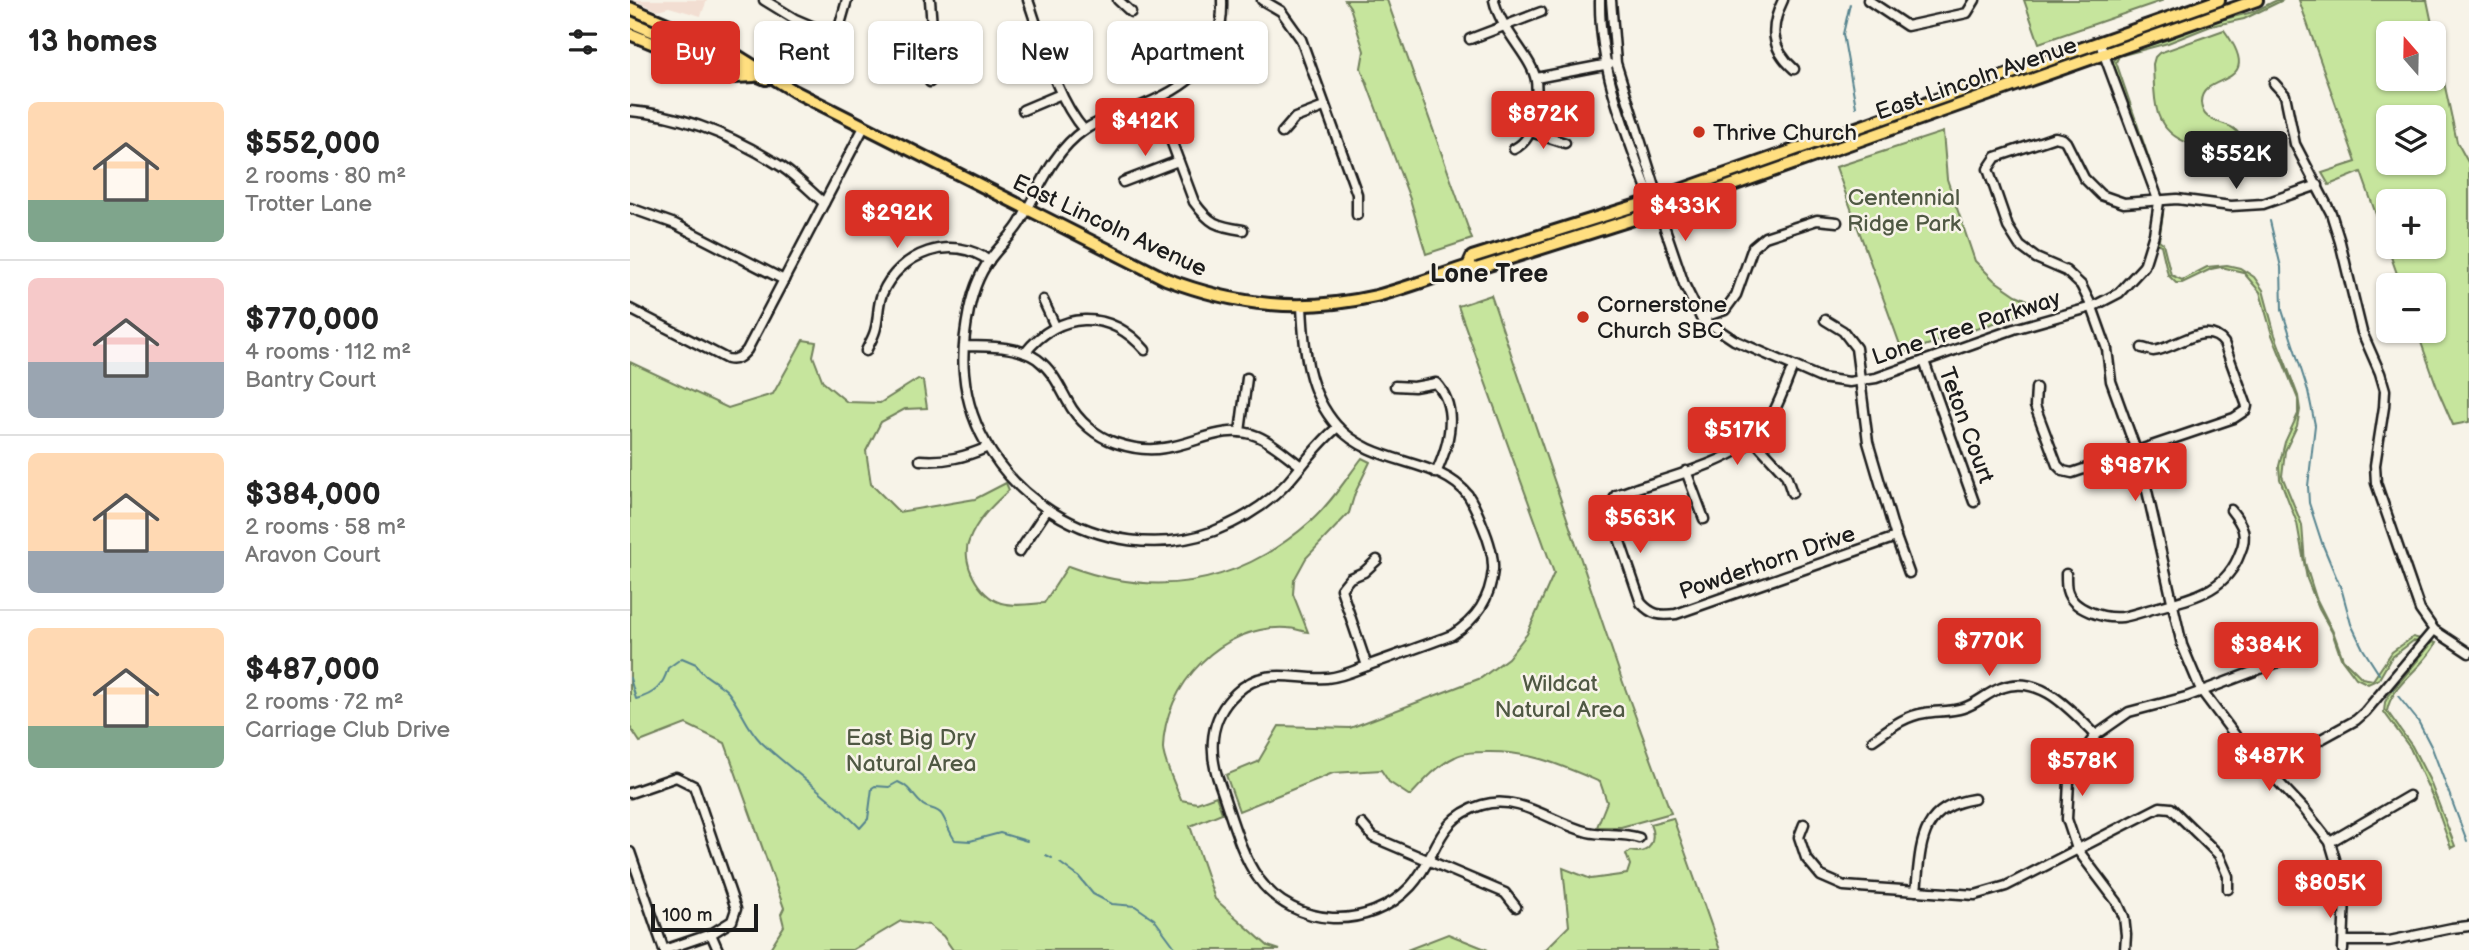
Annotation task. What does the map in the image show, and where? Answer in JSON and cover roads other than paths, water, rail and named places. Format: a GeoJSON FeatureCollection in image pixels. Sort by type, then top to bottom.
{"type":"FeatureCollection","features":[{"type":"Feature","properties":{"kind":"main road","name":"East Lincoln Avenue"},"geometry":{"type":"LineString","coordinates":[[1655,200],[2218,0]]}},
{"type":"Feature","properties":{"kind":"main road","name":"East Lincoln Avenue"},"geometry":{"type":"LineString","coordinates":[[740,57],[794,91],[1132,264],[1200,292],[1248,303],[1302,306],[1341,303],[1376,296],[1468,266],[1472,257],[2104,55],[2257,0]]}},
{"type":"Feature","properties":{"kind":"main road","name":"East Lincoln Avenue"},"geometry":{"type":"LineString","coordinates":[[630,8],[662,21]]}},
{"type":"Feature","properties":{"kind":"main road","name":"East Lincoln Avenue"},"geometry":{"type":"LineString","coordinates":[[630,20],[754,75]]}},
{"type":"Feature","properties":{"kind":"main road"},"geometry":{"type":"LineString","coordinates":[[630,20],[651,25]]}},
{"type":"Feature","properties":{"kind":"main road"},"geometry":{"type":"LineString","coordinates":[[630,34],[735,77],[754,76]]}},
{"type":"Feature","properties":{"kind":"main road","name":"East Lincoln Avenue"},"geometry":{"type":"LineString","coordinates":[[777,84],[794,91]]}},
{"type":"Feature","properties":{"kind":"street"},"geometry":{"type":"LineString","coordinates":[[764,0],[825,33],[835,32],[839,28],[846,0]]}},
{"type":"Feature","properties":{"kind":"street"},"geometry":{"type":"LineString","coordinates":[[930,0],[932,21]]}},
{"type":"Feature","properties":{"kind":"street"},"geometry":{"type":"LineString","coordinates":[[1028,0],[1061,94],[1084,130]]}},
{"type":"Feature","properties":{"kind":"street"},"geometry":{"type":"LineString","coordinates":[[1118,0],[1131,12]]}},
{"type":"Feature","properties":{"kind":"street"},"geometry":{"type":"LineString","coordinates":[[1222,0],[1220,33],[1208,60],[1185,84],[1156,100],[1100,121],[1084,130],[1055,158],[1010,238],[989,261],[972,298],[965,346],[964,374],[970,401],[988,447],[1015,483],[1047,510],[1092,533],[1153,541],[1189,538],[1213,531],[1254,511],[1287,483],[1319,444],[1338,427]]}},
{"type":"Feature","properties":{"kind":"street"},"geometry":{"type":"LineString","coordinates":[[1262,0],[1281,10],[1301,39],[1357,194],[1357,215]]}},
{"type":"Feature","properties":{"kind":"street"},"geometry":{"type":"LineString","coordinates":[[1494,0],[1504,27],[1536,78],[1537,96],[1531,132],[1523,144],[1514,149]]}},
{"type":"Feature","properties":{"kind":"street","name":"Lone Tree Parkway"},"geometry":{"type":"LineString","coordinates":[[1600,0],[1605,65],[1612,91],[1647,190],[1655,200]]}},
{"type":"Feature","properties":{"kind":"street","name":"Lone Tree Parkway"},"geometry":{"type":"LineString","coordinates":[[1611,0],[1616,63],[1655,187],[1655,200],[1684,284],[1701,318],[1725,335],[1793,367],[1831,381],[1859,382],[2014,329],[2092,307],[2119,293],[2144,266],[2154,234],[2159,202]]}},
{"type":"Feature","properties":{"kind":"street"},"geometry":{"type":"LineString","coordinates":[[1783,0],[1773,30],[1774,40],[1794,69]]}},
{"type":"Feature","properties":{"kind":"street"},"geometry":{"type":"LineString","coordinates":[[1868,0],[1908,26],[1967,13],[1975,0]]}},
{"type":"Feature","properties":{"kind":"street"},"geometry":{"type":"LineString","coordinates":[[1470,39],[1541,12]]}},
{"type":"Feature","properties":{"kind":"street"},"geometry":{"type":"LineString","coordinates":[[2100,43],[2159,202]]}},
{"type":"Feature","properties":{"kind":"street"},"geometry":{"type":"LineString","coordinates":[[1536,78],[1616,63]]}},
{"type":"Feature","properties":{"kind":"street"},"geometry":{"type":"LineString","coordinates":[[2274,83],[2284,95],[2295,144],[2318,185],[2340,242],[2362,332],[2381,373],[2385,390],[2375,466],[2376,483],[2420,610],[2434,630],[2469,653]]}},
{"type":"Feature","properties":{"kind":"street"},"geometry":{"type":"LineString","coordinates":[[1023,110],[1061,94]]}},
{"type":"Feature","properties":{"kind":"street"},"geometry":{"type":"LineString","coordinates":[[1156,100],[1194,202],[1203,214],[1219,227],[1243,230]]}},
{"type":"Feature","properties":{"kind":"street"},"geometry":{"type":"LineString","coordinates":[[1282,133],[1295,118],[1324,107]]}},
{"type":"Feature","properties":{"kind":"street"},"geometry":{"type":"LineString","coordinates":[[630,111],[679,119],[725,136],[781,167],[824,203]]}},
{"type":"Feature","properties":{"kind":"street"},"geometry":{"type":"LineString","coordinates":[[630,309],[727,359],[741,358],[864,127]]}},
{"type":"Feature","properties":{"kind":"street"},"geometry":{"type":"LineString","coordinates":[[1531,132],[1565,143]]}},
{"type":"Feature","properties":{"kind":"street"},"geometry":{"type":"LineString","coordinates":[[2318,185],[2263,204],[2231,206],[2177,199],[2124,203],[2101,195],[2084,178],[2067,142],[2060,137],[1996,157],[1989,164],[1989,175],[2008,227],[2020,246],[2036,258],[2066,271],[2081,285],[2092,307],[2107,349],[2111,381],[2137,450],[2182,645],[2201,690],[2237,738],[2304,809],[2330,842],[2345,893],[2344,945],[2389,941],[2469,926]]}},
{"type":"Feature","properties":{"kind":"street"},"geometry":{"type":"LineString","coordinates":[[1124,182],[1178,161]]}},
{"type":"Feature","properties":{"kind":"street"},"geometry":{"type":"LineString","coordinates":[[630,208],[675,224],[784,280]]}},
{"type":"Feature","properties":{"kind":"street"},"geometry":{"type":"LineString","coordinates":[[1701,318],[1725,310],[1736,295],[1753,247],[1765,237],[1817,220],[1837,222]]}},
{"type":"Feature","properties":{"kind":"street"},"geometry":{"type":"LineString","coordinates":[[866,351],[875,331],[881,294],[891,276],[904,263],[924,252],[944,247],[973,251],[989,261]]}},
{"type":"Feature","properties":{"kind":"street"},"geometry":{"type":"LineString","coordinates":[[1043,300],[1055,326]]}},
{"type":"Feature","properties":{"kind":"street"},"geometry":{"type":"LineString","coordinates":[[1302,306],[1304,354],[1308,370],[1318,397],[1338,427],[1367,449],[1436,472],[1458,485],[1474,505],[1492,551],[1493,565],[1489,591],[1475,618],[1452,635],[1330,678],[1277,674],[1263,677],[1239,690],[1222,711],[1213,734],[1212,760],[1246,855],[1258,878],[1278,898],[1304,913],[1335,919],[1369,914],[1409,889],[1447,826],[1469,810],[1493,803],[1520,804],[1586,832],[1626,833],[1639,838]]}},
{"type":"Feature","properties":{"kind":"street"},"geometry":{"type":"LineString","coordinates":[[1025,353],[1038,337],[1055,326],[1080,320],[1106,322],[1128,332],[1145,350]]}},
{"type":"Feature","properties":{"kind":"street"},"geometry":{"type":"LineString","coordinates":[[1825,320],[1843,331],[1856,348],[1868,442],[1909,573]]}},
{"type":"Feature","properties":{"kind":"street"},"geometry":{"type":"LineString","coordinates":[[2036,388],[2035,406],[2057,465],[2063,471],[2072,473],[2234,418],[2242,414],[2247,406],[2224,343],[2218,336],[2208,333],[2153,351],[2142,348]]}},
{"type":"Feature","properties":{"kind":"street"},"geometry":{"type":"LineString","coordinates":[[965,346],[1001,347],[1037,359],[1056,378],[1068,402],[1084,422],[1094,432],[1117,443],[1145,449],[1162,449],[1211,433],[1240,432],[1265,440],[1301,466]]}},
{"type":"Feature","properties":{"kind":"street","name":"Teton Court"},"geometry":{"type":"LineString","coordinates":[[1924,361],[1974,502]]}},
{"type":"Feature","properties":{"kind":"street"},"geometry":{"type":"LineString","coordinates":[[1704,519],[1686,471],[1732,453],[1754,439],[1775,411],[1793,367]]}},
{"type":"Feature","properties":{"kind":"street"},"geometry":{"type":"LineString","coordinates":[[1240,432],[1247,378]]}},
{"type":"Feature","properties":{"kind":"street"},"geometry":{"type":"LineString","coordinates":[[1395,386],[1414,387],[1436,383],[1441,388],[1449,410],[1450,434],[1436,472]]}},
{"type":"Feature","properties":{"kind":"street"},"geometry":{"type":"LineString","coordinates":[[1754,439],[1786,475],[1792,493]]}},
{"type":"Feature","properties":{"kind":"street"},"geometry":{"type":"LineString","coordinates":[[920,460],[937,462],[960,458],[988,447]]}},
{"type":"Feature","properties":{"kind":"street","name":"Powderhorn Drive"},"geometry":{"type":"LineString","coordinates":[[1686,471],[1616,495],[1612,504],[1612,518],[1641,603],[1650,613],[1661,616],[1676,614],[1896,537]]}},
{"type":"Feature","properties":{"kind":"street"},"geometry":{"type":"LineString","coordinates":[[1019,552],[1047,510]]}},
{"type":"Feature","properties":{"kind":"street"},"geometry":{"type":"LineString","coordinates":[[2066,574],[2067,592],[2080,607],[2103,616],[2122,617],[2208,592],[2224,582],[2236,566],[2245,543],[2243,524],[2231,510]]}},
{"type":"Feature","properties":{"kind":"street"},"geometry":{"type":"LineString","coordinates":[[1367,666],[1341,589],[1350,578],[1364,572],[1377,560]]}},
{"type":"Feature","properties":{"kind":"street"},"geometry":{"type":"LineString","coordinates":[[2273,777],[2305,748],[2356,720],[2365,712],[2434,630]]}},
{"type":"Feature","properties":{"kind":"street"},"geometry":{"type":"LineString","coordinates":[[2125,950],[2124,917],[2117,902],[2077,849],[2067,819],[2069,781],[2081,755],[2096,736],[2129,712],[2186,697],[2276,663],[2295,653],[2308,640]]}},
{"type":"Feature","properties":{"kind":"street"},"geometry":{"type":"LineString","coordinates":[[1873,740],[1899,720],[1923,713],[1960,709],[1975,704],[2001,687],[2030,685],[2054,695],[2096,736]]}},
{"type":"Feature","properties":{"kind":"street"},"geometry":{"type":"LineString","coordinates":[[630,793],[677,777],[694,786],[736,909],[732,921],[710,934],[664,950],[630,852]]}},
{"type":"Feature","properties":{"kind":"street"},"geometry":{"type":"LineString","coordinates":[[2330,842],[2409,796]]}},
{"type":"Feature","properties":{"kind":"street"},"geometry":{"type":"LineString","coordinates":[[1916,891],[1921,843],[1928,822],[1945,807],[1974,799]]}},
{"type":"Feature","properties":{"kind":"street"},"geometry":{"type":"LineString","coordinates":[[1804,824],[1799,837],[1806,858],[1821,876],[1844,886],[1975,895],[2007,886],[2160,807],[2171,808],[2218,855],[2228,876],[2228,890]]}},
{"type":"Feature","properties":{"kind":"street"},"geometry":{"type":"LineString","coordinates":[[1362,824],[1373,837],[1505,893],[1516,907]]}},
{"type":"Feature","properties":{"kind":"street"},"geometry":{"type":"LineString","coordinates":[[710,934],[718,950]]}},
{"type":"Feature","properties":{"kind":"waterway"},"geometry":{"type":"LineString","coordinates":[[1850,4],[1843,34],[1856,107]]}},
{"type":"Feature","properties":{"kind":"waterway"},"geometry":{"type":"LineString","coordinates":[[2270,221],[2281,267],[2282,310],[2308,391],[2315,425],[2308,486],[2309,503],[2342,591],[2351,624],[2379,674]]}},
{"type":"Feature","properties":{"kind":"waterway"},"geometry":{"type":"LineString","coordinates":[[630,678],[636,699],[657,688],[664,680],[668,668],[682,658],[696,664],[728,692],[761,742],[860,828],[868,819],[872,788],[889,787],[898,782],[923,805],[940,813],[955,840],[970,841],[1000,833],[1027,841]]}},
{"type":"Feature","properties":{"kind":"waterway"},"geometry":{"type":"LineString","coordinates":[[2398,696],[2418,721],[2432,748],[2467,841]]}},
{"type":"Feature","properties":{"kind":"waterway"},"geometry":{"type":"LineString","coordinates":[[1046,855],[1052,858]]}},
{"type":"Feature","properties":{"kind":"waterway"},"geometry":{"type":"LineString","coordinates":[[1060,863],[1079,877],[1093,894],[1112,904],[1135,906],[1154,919],[1177,950]]}},
{"type":"Feature","properties":{"kind":"place","name":"Thrive Church"},"geometry":{"type":"Point","coordinates":[1699,132]}},
{"type":"Feature","properties":{"kind":"place","name":"Cornerstone Church SBC"},"geometry":{"type":"Point","coordinates":[1583,317]}},
{"type":"Feature","properties":{"kind":"district","name":"Lone Tree"},"geometry":{"type":"Point","coordinates":[1489,273]}},
{"type":"Feature","properties":{"kind":"park label","name":"Centennial Ridge Park"},"geometry":{"type":"Point","coordinates":[1904,210]}},
{"type":"Feature","properties":{"kind":"park label","name":"Wildcat Natural Area"},"geometry":{"type":"Point","coordinates":[1560,696]}},
{"type":"Feature","properties":{"kind":"park label","name":"East Big Dry Natural Area"},"geometry":{"type":"Point","coordinates":[911,750]}}]}
